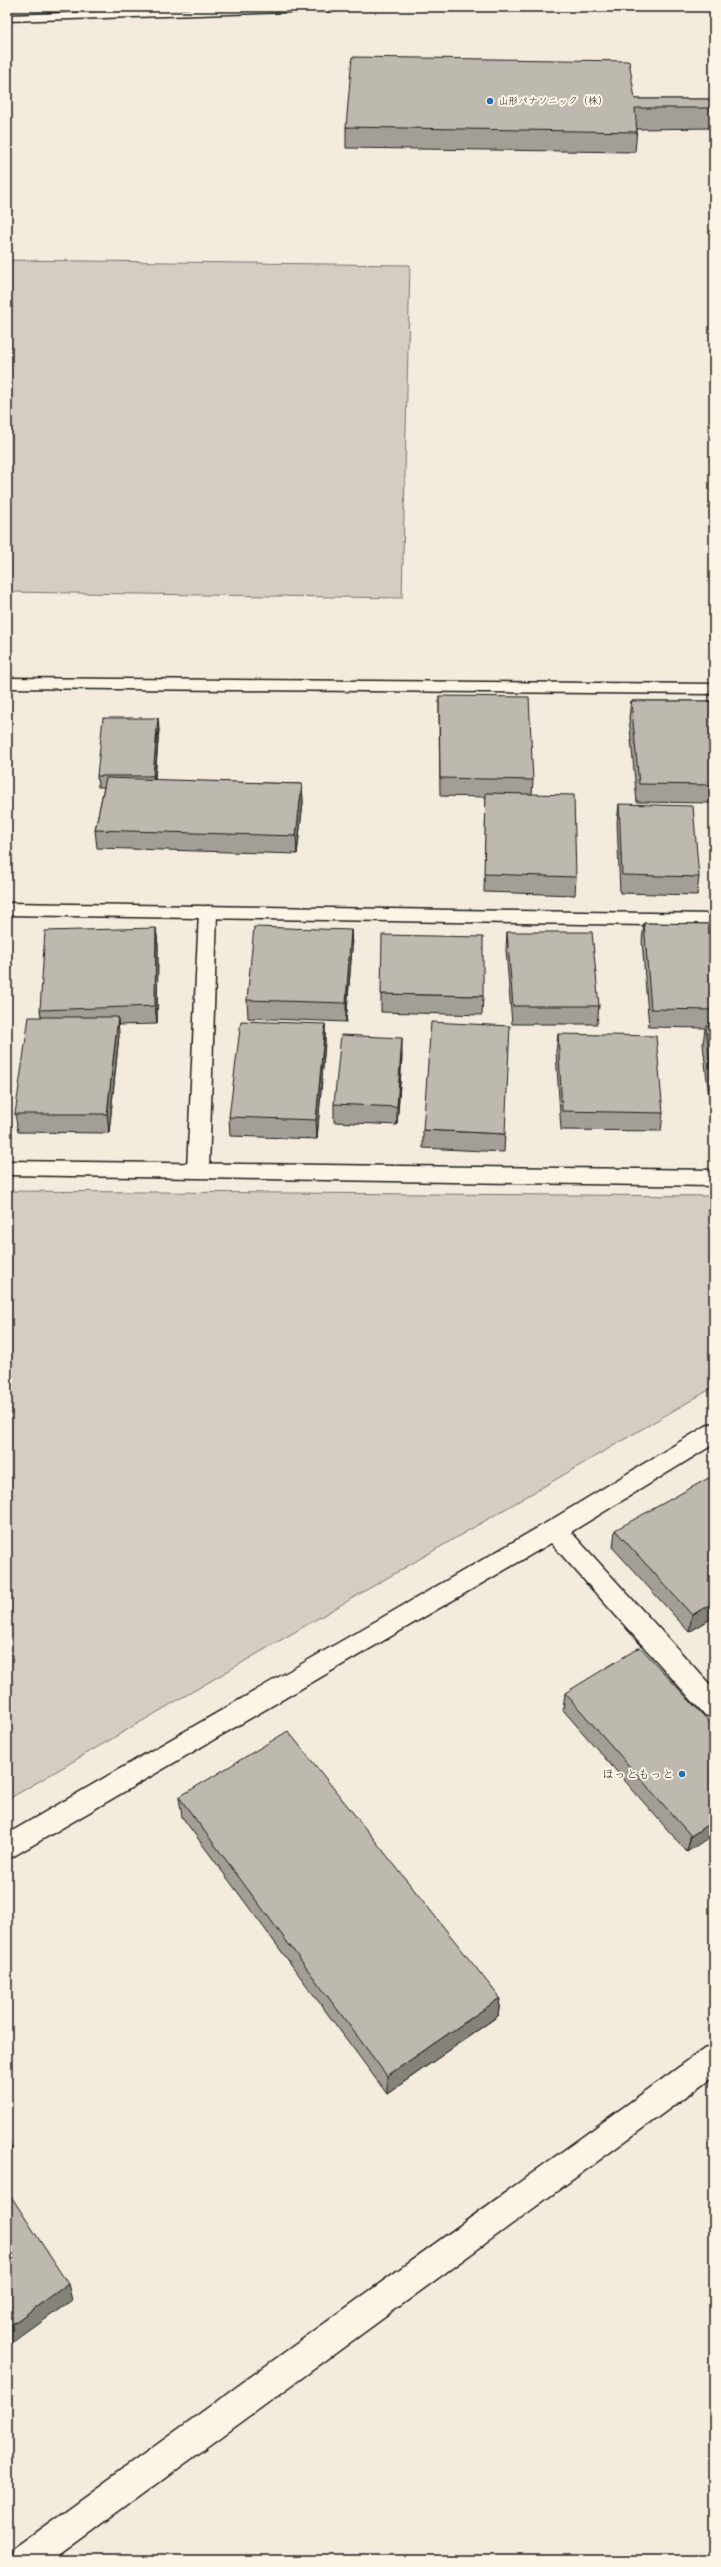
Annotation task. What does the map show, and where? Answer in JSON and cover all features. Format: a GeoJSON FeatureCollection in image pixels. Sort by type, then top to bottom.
{"type":"FeatureCollection","features":[{"type":"Feature","properties":{"kind":"main road"},"geometry":{"type":"LineString","coordinates":[[7,18],[356,7]]}},
{"type":"Feature","properties":{"kind":"main road"},"geometry":{"type":"LineString","coordinates":[[7,683],[714,689]]}},
{"type":"Feature","properties":{"kind":"main road"},"geometry":{"type":"LineString","coordinates":[[7,909],[714,920]]}},
{"type":"Feature","properties":{"kind":"main road"},"geometry":{"type":"LineString","coordinates":[[198,1170],[208,912]]}},
{"type":"Feature","properties":{"kind":"main road"},"geometry":{"type":"LineString","coordinates":[[7,1168],[714,1178]]}},
{"type":"Feature","properties":{"kind":"main road"},"geometry":{"type":"LineString","coordinates":[[7,1848],[554,1530],[714,1432]]}},
{"type":"Feature","properties":{"kind":"main road"},"geometry":{"type":"LineString","coordinates":[[554,1530],[714,1707]]}},
{"type":"Feature","properties":{"kind":"main road"},"geometry":{"type":"LineString","coordinates":[[26,2560],[714,2059]]}},
{"type":"Feature","properties":{"kind":"shaded area"},"geometry":{"type":"Polygon","coordinates":[[[7,260],[410,265],[402,598],[7,592],[7,260]]]}},
{"type":"Feature","properties":{"kind":"shaded area"},"geometry":{"type":"Polygon","coordinates":[[[7,1191],[714,1196],[714,1387],[7,1800],[7,1191]]]}},
{"type":"Feature","properties":{"kind":"building","name":"山形パナソニック（株）"},"geometry":{"type":"Polygon","coordinates":[[[352,57],[629,61],[635,99],[714,99],[714,108],[635,108],[637,132],[346,127],[352,57]]]}},
{"type":"Feature","properties":{"kind":"building"},"geometry":{"type":"Polygon","coordinates":[[[439,696],[529,697],[533,780],[440,778],[439,696]]]}},
{"type":"Feature","properties":{"kind":"building"},"geometry":{"type":"Polygon","coordinates":[[[631,701],[714,701],[714,785],[639,784],[631,701]]]}},
{"type":"Feature","properties":{"kind":"building"},"geometry":{"type":"Polygon","coordinates":[[[103,718],[158,718],[153,776],[97,776],[103,718]]]}},
{"type":"Feature","properties":{"kind":"building"},"geometry":{"type":"Polygon","coordinates":[[[106,778],[302,784],[296,836],[95,830],[106,778]]]}},
{"type":"Feature","properties":{"kind":"building"},"geometry":{"type":"Polygon","coordinates":[[[486,793],[574,795],[576,877],[484,874],[486,793]]]}},
{"type":"Feature","properties":{"kind":"building"},"geometry":{"type":"Polygon","coordinates":[[[619,804],[693,806],[699,877],[622,875],[619,804]]]}},
{"type":"Feature","properties":{"kind":"building"},"geometry":{"type":"Polygon","coordinates":[[[644,923],[714,924],[714,1010],[651,1009],[644,923]]]}},
{"type":"Feature","properties":{"kind":"building"},"geometry":{"type":"Polygon","coordinates":[[[254,927],[351,930],[346,1003],[247,1000],[254,927]]]}},
{"type":"Feature","properties":{"kind":"building"},"geometry":{"type":"Polygon","coordinates":[[[156,928],[155,1006],[40,1010],[45,931],[156,928]]]}},
{"type":"Feature","properties":{"kind":"building"},"geometry":{"type":"Polygon","coordinates":[[[507,932],[592,932],[599,1006],[513,1006],[507,932]]]}},
{"type":"Feature","properties":{"kind":"building"},"geometry":{"type":"Polygon","coordinates":[[[382,935],[483,937],[483,996],[381,994],[382,935]]]}},
{"type":"Feature","properties":{"kind":"building"},"geometry":{"type":"Polygon","coordinates":[[[29,1017],[118,1017],[107,1114],[15,1114],[29,1017]]]}},
{"type":"Feature","properties":{"kind":"building"},"geometry":{"type":"Polygon","coordinates":[[[241,1021],[325,1024],[316,1120],[229,1117],[241,1021]]]}},
{"type":"Feature","properties":{"kind":"building"},"geometry":{"type":"Polygon","coordinates":[[[431,1022],[510,1026],[505,1134],[423,1130],[431,1022]]]}},
{"type":"Feature","properties":{"kind":"building"},"geometry":{"type":"Polygon","coordinates":[[[706,1026],[714,1026],[714,1104],[706,1026]]]}},
{"type":"Feature","properties":{"kind":"building"},"geometry":{"type":"Polygon","coordinates":[[[558,1034],[656,1036],[663,1113],[562,1111],[558,1034]]]}},
{"type":"Feature","properties":{"kind":"building"},"geometry":{"type":"Polygon","coordinates":[[[341,1035],[402,1038],[397,1107],[334,1104],[341,1035]]]}},
{"type":"Feature","properties":{"kind":"building"},"geometry":{"type":"Polygon","coordinates":[[[714,1475],[714,1602],[692,1615],[615,1530],[714,1475]]]}},
{"type":"Feature","properties":{"kind":"building"},"geometry":{"type":"Polygon","coordinates":[[[640,1647],[714,1727],[714,1820],[691,1836],[565,1693],[640,1647]]]}},
{"type":"Feature","properties":{"kind":"building"},"geometry":{"type":"Polygon","coordinates":[[[288,1731],[500,1998],[387,2076],[179,1797],[288,1731]]]}},
{"type":"Feature","properties":{"kind":"building"},"geometry":{"type":"Polygon","coordinates":[[[7,2190],[68,2284],[7,2328],[7,2190]]]}},
{"type":"Feature","properties":{"kind":"place","name":"山形パナソニック（株）"},"geometry":{"type":"Point","coordinates":[490,101]}},
{"type":"Feature","properties":{"kind":"place","name":"ほっともっと"},"geometry":{"type":"Point","coordinates":[682,1774]}}]}
